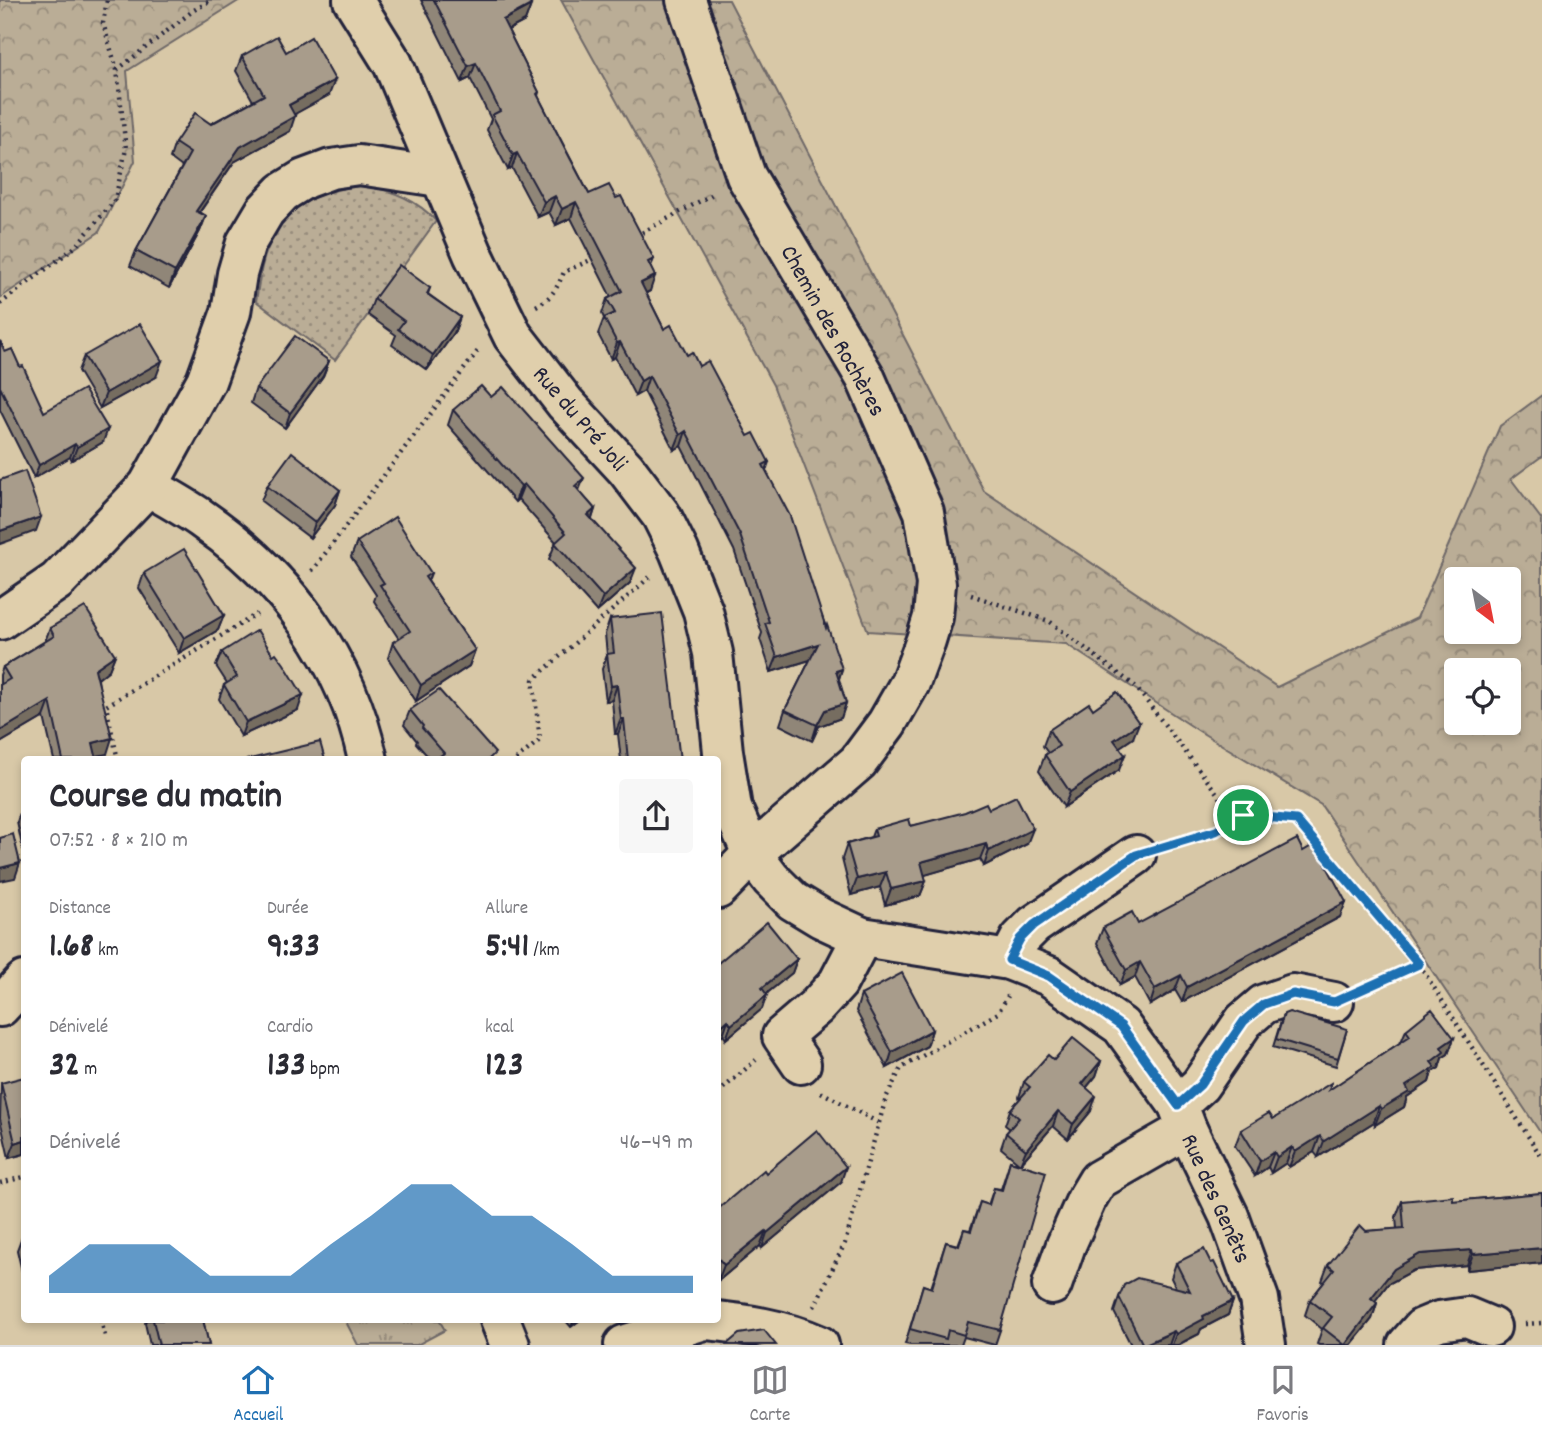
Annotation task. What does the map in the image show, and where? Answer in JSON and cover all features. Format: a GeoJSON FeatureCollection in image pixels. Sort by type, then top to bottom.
{"type":"FeatureCollection","features":[{"type":"Feature","properties":{"kind":"street","name":"Rue du Pré Joli"},"geometry":{"type":"LineString","coordinates":[[353,0],[393,64],[439,177],[505,323],[565,403],[633,478],[660,514],[679,551],[705,621],[713,653],[723,751],[733,808],[752,854]]}},
{"type":"Feature","properties":{"kind":"street","name":"Chemin des Rochères"},"geometry":{"type":"LineString","coordinates":[[685,0],[746,176],[865,377],[924,512],[936,584],[933,617],[926,640],[910,683],[887,723],[858,762],[752,854],[721,886]]}},
{"type":"Feature","properties":{"kind":"street"},"geometry":{"type":"LineString","coordinates":[[0,620],[57,581],[148,486],[206,381],[231,312],[237,274],[246,243],[265,211],[283,192],[303,179],[331,169],[359,165],[439,177]]}},
{"type":"Feature","properties":{"kind":"street"},"geometry":{"type":"LineString","coordinates":[[148,486],[203,520],[268,573],[289,597],[314,630],[349,694],[362,729],[367,756]]}},
{"type":"Feature","properties":{"kind":"street","name":"Rue des Genêts"},"geometry":{"type":"LineString","coordinates":[[752,854],[771,879],[793,901],[821,918],[862,937],[1017,963],[1049,976],[1121,1026],[1182,1117],[1234,1228],[1259,1299],[1266,1345]]}},
{"type":"Feature","properties":{"kind":"street"},"geometry":{"type":"LineString","coordinates":[[1017,963],[1020,939],[1034,925],[1136,855]]}},
{"type":"Feature","properties":{"kind":"street"},"geometry":{"type":"LineString","coordinates":[[792,1050],[817,1006],[838,983],[862,937]]}},
{"type":"Feature","properties":{"kind":"street"},"geometry":{"type":"LineString","coordinates":[[0,1007],[21,984]]}},
{"type":"Feature","properties":{"kind":"street"},"geometry":{"type":"LineString","coordinates":[[1052,1285],[1066,1245],[1098,1180],[1182,1117],[1200,1085],[1244,1021],[1264,1004],[1293,994],[1334,1002]]}},
{"type":"Feature","properties":{"kind":"street"},"geometry":{"type":"LineString","coordinates":[[1408,1345],[1422,1328],[1439,1321],[1467,1317],[1491,1327]]}},
{"type":"Feature","properties":{"kind":"street"},"geometry":{"type":"LineString","coordinates":[[501,1323],[510,1345]]}},
{"type":"Feature","properties":{"kind":"street"},"geometry":{"type":"LineString","coordinates":[[624,1345],[688,1323]]}},
{"type":"Feature","properties":{"kind":"street"},"geometry":{"type":"LineString","coordinates":[[721,1323],[761,1326],[809,1341]]}},
{"type":"Feature","properties":{"kind":"path"},"geometry":{"type":"LineString","coordinates":[[0,304],[75,247],[114,200],[126,149],[117,70],[103,23],[107,0]]}},
{"type":"Feature","properties":{"kind":"path"},"geometry":{"type":"LineString","coordinates":[[117,70],[194,10],[212,0]]}},
{"type":"Feature","properties":{"kind":"path"},"geometry":{"type":"LineString","coordinates":[[624,243],[746,176]]}},
{"type":"Feature","properties":{"kind":"path"},"geometry":{"type":"LineString","coordinates":[[564,272],[600,256]]}},
{"type":"Feature","properties":{"kind":"path"},"geometry":{"type":"LineString","coordinates":[[117,756],[106,706],[289,597],[484,343],[505,323]]}},
{"type":"Feature","properties":{"kind":"path"},"geometry":{"type":"LineString","coordinates":[[521,756],[540,740],[533,680],[679,551]]}},
{"type":"Feature","properties":{"kind":"path"},"geometry":{"type":"LineString","coordinates":[[936,584],[1049,621],[1135,687],[1220,797],[1243,815],[1296,820],[1419,964],[1542,1158]]}},
{"type":"Feature","properties":{"kind":"path"},"geometry":{"type":"LineString","coordinates":[[1136,855],[1216,831],[1243,815]]}},
{"type":"Feature","properties":{"kind":"path"},"geometry":{"type":"LineString","coordinates":[[809,1341],[845,1243],[886,1098],[901,1068],[998,1013],[1017,963]]}},
{"type":"Feature","properties":{"kind":"path"},"geometry":{"type":"LineString","coordinates":[[1334,1002],[1419,964]]}},
{"type":"Feature","properties":{"kind":"path"},"geometry":{"type":"LineString","coordinates":[[721,1091],[792,1050],[822,1092],[879,1123]]}},
{"type":"Feature","properties":{"kind":"path"},"geometry":{"type":"LineString","coordinates":[[0,1184],[21,1178]]}},
{"type":"Feature","properties":{"kind":"path"},"geometry":{"type":"LineString","coordinates":[[102,1323],[104,1336]]}},
{"type":"Feature","properties":{"kind":"green space"},"geometry":{"type":"Polygon","coordinates":[[[0,0],[240,0],[127,71],[135,161],[99,232],[0,298],[0,0]]]}},
{"type":"Feature","properties":{"kind":"green space"},"geometry":{"type":"Polygon","coordinates":[[[561,0],[729,0],[984,491],[1277,687],[1417,618],[1500,426],[1542,395],[1542,456],[1511,479],[1542,520],[1542,1135],[1321,805],[1199,731],[1066,644],[868,631],[773,385],[561,0]]]}},
{"type":"Feature","properties":{"kind":"green space"},"geometry":{"type":"Polygon","coordinates":[[[367,186],[404,198],[421,207],[436,221],[335,360],[256,301],[261,271],[273,237],[293,212],[318,196],[367,186]]]}},
{"type":"Feature","properties":{"kind":"green space"},"geometry":{"type":"Polygon","coordinates":[[[347,1323],[441,1323],[445,1330],[417,1345],[358,1345],[347,1323]]]}},
{"type":"Feature","properties":{"kind":"building"},"geometry":{"type":"Polygon","coordinates":[[[434,0],[528,0],[531,5],[503,20],[569,156],[589,194],[609,185],[616,198],[621,196],[654,259],[648,262],[655,276],[641,283],[664,329],[671,325],[687,355],[692,352],[699,366],[708,361],[748,436],[754,433],[769,462],[763,465],[790,516],[842,669],[836,671],[846,703],[825,710],[817,725],[785,710],[818,644],[777,657],[765,623],[769,622],[740,535],[686,431],[680,435],[649,376],[641,381],[604,318],[615,313],[607,299],[622,291],[576,202],[562,209],[555,196],[544,202],[517,153],[513,155],[492,115],[500,111],[476,63],[468,66],[434,0]]]}},
{"type":"Feature","properties":{"kind":"building"},"geometry":{"type":"Polygon","coordinates":[[[277,36],[286,52],[311,37],[335,80],[289,105],[295,116],[240,147],[196,211],[206,216],[175,272],[136,251],[190,153],[175,143],[195,113],[211,124],[264,95],[242,56],[277,36]]]}},
{"type":"Feature","properties":{"kind":"building"},"geometry":{"type":"Polygon","coordinates":[[[399,265],[430,288],[427,294],[460,317],[433,355],[398,329],[404,321],[374,299],[399,265]]]}},
{"type":"Feature","properties":{"kind":"building"},"geometry":{"type":"Polygon","coordinates":[[[140,324],[162,361],[106,393],[84,356],[140,324]]]}},
{"type":"Feature","properties":{"kind":"building"},"geometry":{"type":"Polygon","coordinates":[[[295,336],[329,361],[290,413],[256,388],[295,336]]]}},
{"type":"Feature","properties":{"kind":"building"},"geometry":{"type":"Polygon","coordinates":[[[0,341],[5,352],[12,349],[20,367],[23,366],[44,412],[84,389],[108,429],[39,465],[0,387],[0,341]]]}},
{"type":"Feature","properties":{"kind":"building"},"geometry":{"type":"Polygon","coordinates":[[[481,386],[491,397],[503,387],[584,478],[575,486],[595,509],[588,515],[636,568],[603,597],[555,543],[566,533],[524,484],[521,486],[453,410],[481,386]]]}},
{"type":"Feature","properties":{"kind":"building"},"geometry":{"type":"Polygon","coordinates":[[[292,452],[340,490],[315,523],[267,486],[292,452]]]}},
{"type":"Feature","properties":{"kind":"building"},"geometry":{"type":"Polygon","coordinates":[[[25,471],[41,517],[0,531],[0,480],[25,471]]]}},
{"type":"Feature","properties":{"kind":"building"},"geometry":{"type":"Polygon","coordinates":[[[395,517],[431,573],[425,577],[475,650],[421,685],[393,642],[410,631],[380,585],[384,583],[357,542],[395,517]]]}},
{"type":"Feature","properties":{"kind":"building"},"geometry":{"type":"Polygon","coordinates":[[[184,549],[224,615],[184,638],[144,573],[184,549]]]}},
{"type":"Feature","properties":{"kind":"building"},"geometry":{"type":"Polygon","coordinates":[[[85,607],[115,655],[95,669],[112,738],[93,743],[96,756],[62,756],[50,701],[0,731],[0,685],[10,679],[3,667],[54,636],[50,628],[85,607]]]}},
{"type":"Feature","properties":{"kind":"building"},"geometry":{"type":"Polygon","coordinates":[[[662,613],[680,756],[628,756],[617,685],[611,686],[607,654],[614,653],[610,619],[662,613]]]}},
{"type":"Feature","properties":{"kind":"building"},"geometry":{"type":"Polygon","coordinates":[[[257,630],[273,655],[276,653],[284,664],[303,695],[246,722],[224,685],[237,677],[222,652],[257,630]]]}},
{"type":"Feature","properties":{"kind":"building"},"geometry":{"type":"Polygon","coordinates":[[[439,690],[495,753],[492,756],[440,756],[444,753],[410,710],[439,690]]]}},
{"type":"Feature","properties":{"kind":"building"},"geometry":{"type":"Polygon","coordinates":[[[1117,692],[1139,723],[1114,740],[1125,755],[1070,792],[1045,755],[1059,746],[1049,730],[1089,703],[1093,709],[1117,692]]]}},
{"type":"Feature","properties":{"kind":"building"},"geometry":{"type":"Polygon","coordinates":[[[320,742],[324,756],[262,756],[320,742]]]}},
{"type":"Feature","properties":{"kind":"building"},"geometry":{"type":"Polygon","coordinates":[[[1016,796],[1033,829],[989,851],[986,844],[921,862],[926,881],[891,889],[886,872],[857,879],[847,844],[876,836],[874,829],[909,819],[911,826],[965,812],[986,803],[989,809],[1016,796]]]}},
{"type":"Feature","properties":{"kind":"building"},"geometry":{"type":"Polygon","coordinates":[[[13,834],[20,863],[0,868],[0,838],[13,834]]]}},
{"type":"Feature","properties":{"kind":"building"},"geometry":{"type":"Polygon","coordinates":[[[1297,839],[1303,851],[1315,844],[1346,902],[1187,987],[1181,975],[1155,989],[1140,962],[1126,970],[1103,928],[1132,912],[1138,924],[1297,839]]]}},
{"type":"Feature","properties":{"kind":"building"},"geometry":{"type":"Polygon","coordinates":[[[767,922],[797,959],[762,988],[767,995],[731,1025],[728,1020],[721,1026],[721,960],[767,922]]]}},
{"type":"Feature","properties":{"kind":"building"},"geometry":{"type":"Polygon","coordinates":[[[902,973],[932,1030],[892,1052],[861,995],[902,973]]]}},
{"type":"Feature","properties":{"kind":"building"},"geometry":{"type":"Polygon","coordinates":[[[1432,1009],[1454,1038],[1441,1047],[1444,1052],[1431,1062],[1435,1067],[1406,1086],[1409,1092],[1381,1109],[1379,1106],[1324,1141],[1320,1136],[1295,1152],[1292,1147],[1277,1157],[1274,1152],[1260,1161],[1241,1130],[1269,1113],[1273,1119],[1331,1083],[1329,1090],[1410,1036],[1406,1030],[1432,1009]]]}},
{"type":"Feature","properties":{"kind":"building"},"geometry":{"type":"Polygon","coordinates":[[[1289,1012],[1347,1029],[1338,1058],[1276,1039],[1284,1014],[1289,1012]]]}},
{"type":"Feature","properties":{"kind":"building"},"geometry":{"type":"Polygon","coordinates":[[[1073,1038],[1101,1061],[1082,1084],[1096,1096],[1073,1124],[1058,1111],[1026,1150],[1006,1133],[1019,1118],[1010,1110],[1030,1087],[1024,1082],[1048,1055],[1054,1060],[1073,1038]]]}},
{"type":"Feature","properties":{"kind":"building"},"geometry":{"type":"Polygon","coordinates":[[[21,1078],[21,1141],[15,1143],[1,1083],[21,1078]]]}},
{"type":"Feature","properties":{"kind":"building"},"geometry":{"type":"Polygon","coordinates":[[[817,1130],[846,1167],[724,1265],[721,1262],[721,1206],[764,1170],[766,1173],[817,1130]]]}},
{"type":"Feature","properties":{"kind":"building"},"geometry":{"type":"Polygon","coordinates":[[[1010,1161],[1046,1172],[1000,1330],[968,1322],[964,1335],[948,1330],[946,1339],[910,1329],[923,1285],[932,1288],[946,1242],[959,1246],[964,1229],[971,1231],[980,1202],[989,1205],[994,1188],[1002,1190],[1010,1161]]]}},
{"type":"Feature","properties":{"kind":"building"},"geometry":{"type":"Polygon","coordinates":[[[1542,1193],[1542,1248],[1473,1254],[1472,1250],[1420,1254],[1394,1269],[1371,1298],[1377,1303],[1345,1345],[1323,1328],[1332,1317],[1310,1300],[1334,1270],[1328,1265],[1360,1225],[1366,1231],[1404,1228],[1402,1201],[1453,1196],[1453,1201],[1542,1193]]]}},
{"type":"Feature","properties":{"kind":"building"},"geometry":{"type":"Polygon","coordinates":[[[1204,1249],[1211,1263],[1214,1262],[1233,1301],[1176,1334],[1174,1331],[1143,1345],[1119,1297],[1124,1285],[1137,1278],[1190,1291],[1176,1263],[1204,1249]]]}},
{"type":"Feature","properties":{"kind":"building"},"geometry":{"type":"Polygon","coordinates":[[[154,1323],[204,1323],[209,1345],[159,1345],[154,1323]]]}},
{"type":"Feature","properties":{"kind":"building"},"geometry":{"type":"Polygon","coordinates":[[[764,1330],[776,1345],[726,1345],[739,1334],[764,1330]]]}},
{"type":"Feature","properties":{"kind":"route"},"geometry":{"type":"LineString","coordinates":[[1243,815],[1296,820],[1419,964],[1334,1002],[1293,994],[1264,1004],[1244,1021],[1200,1085],[1178,1105],[1121,1026],[1049,976],[1009,960],[1020,939],[1034,925],[1136,855],[1216,831],[1243,815]]}}]}
